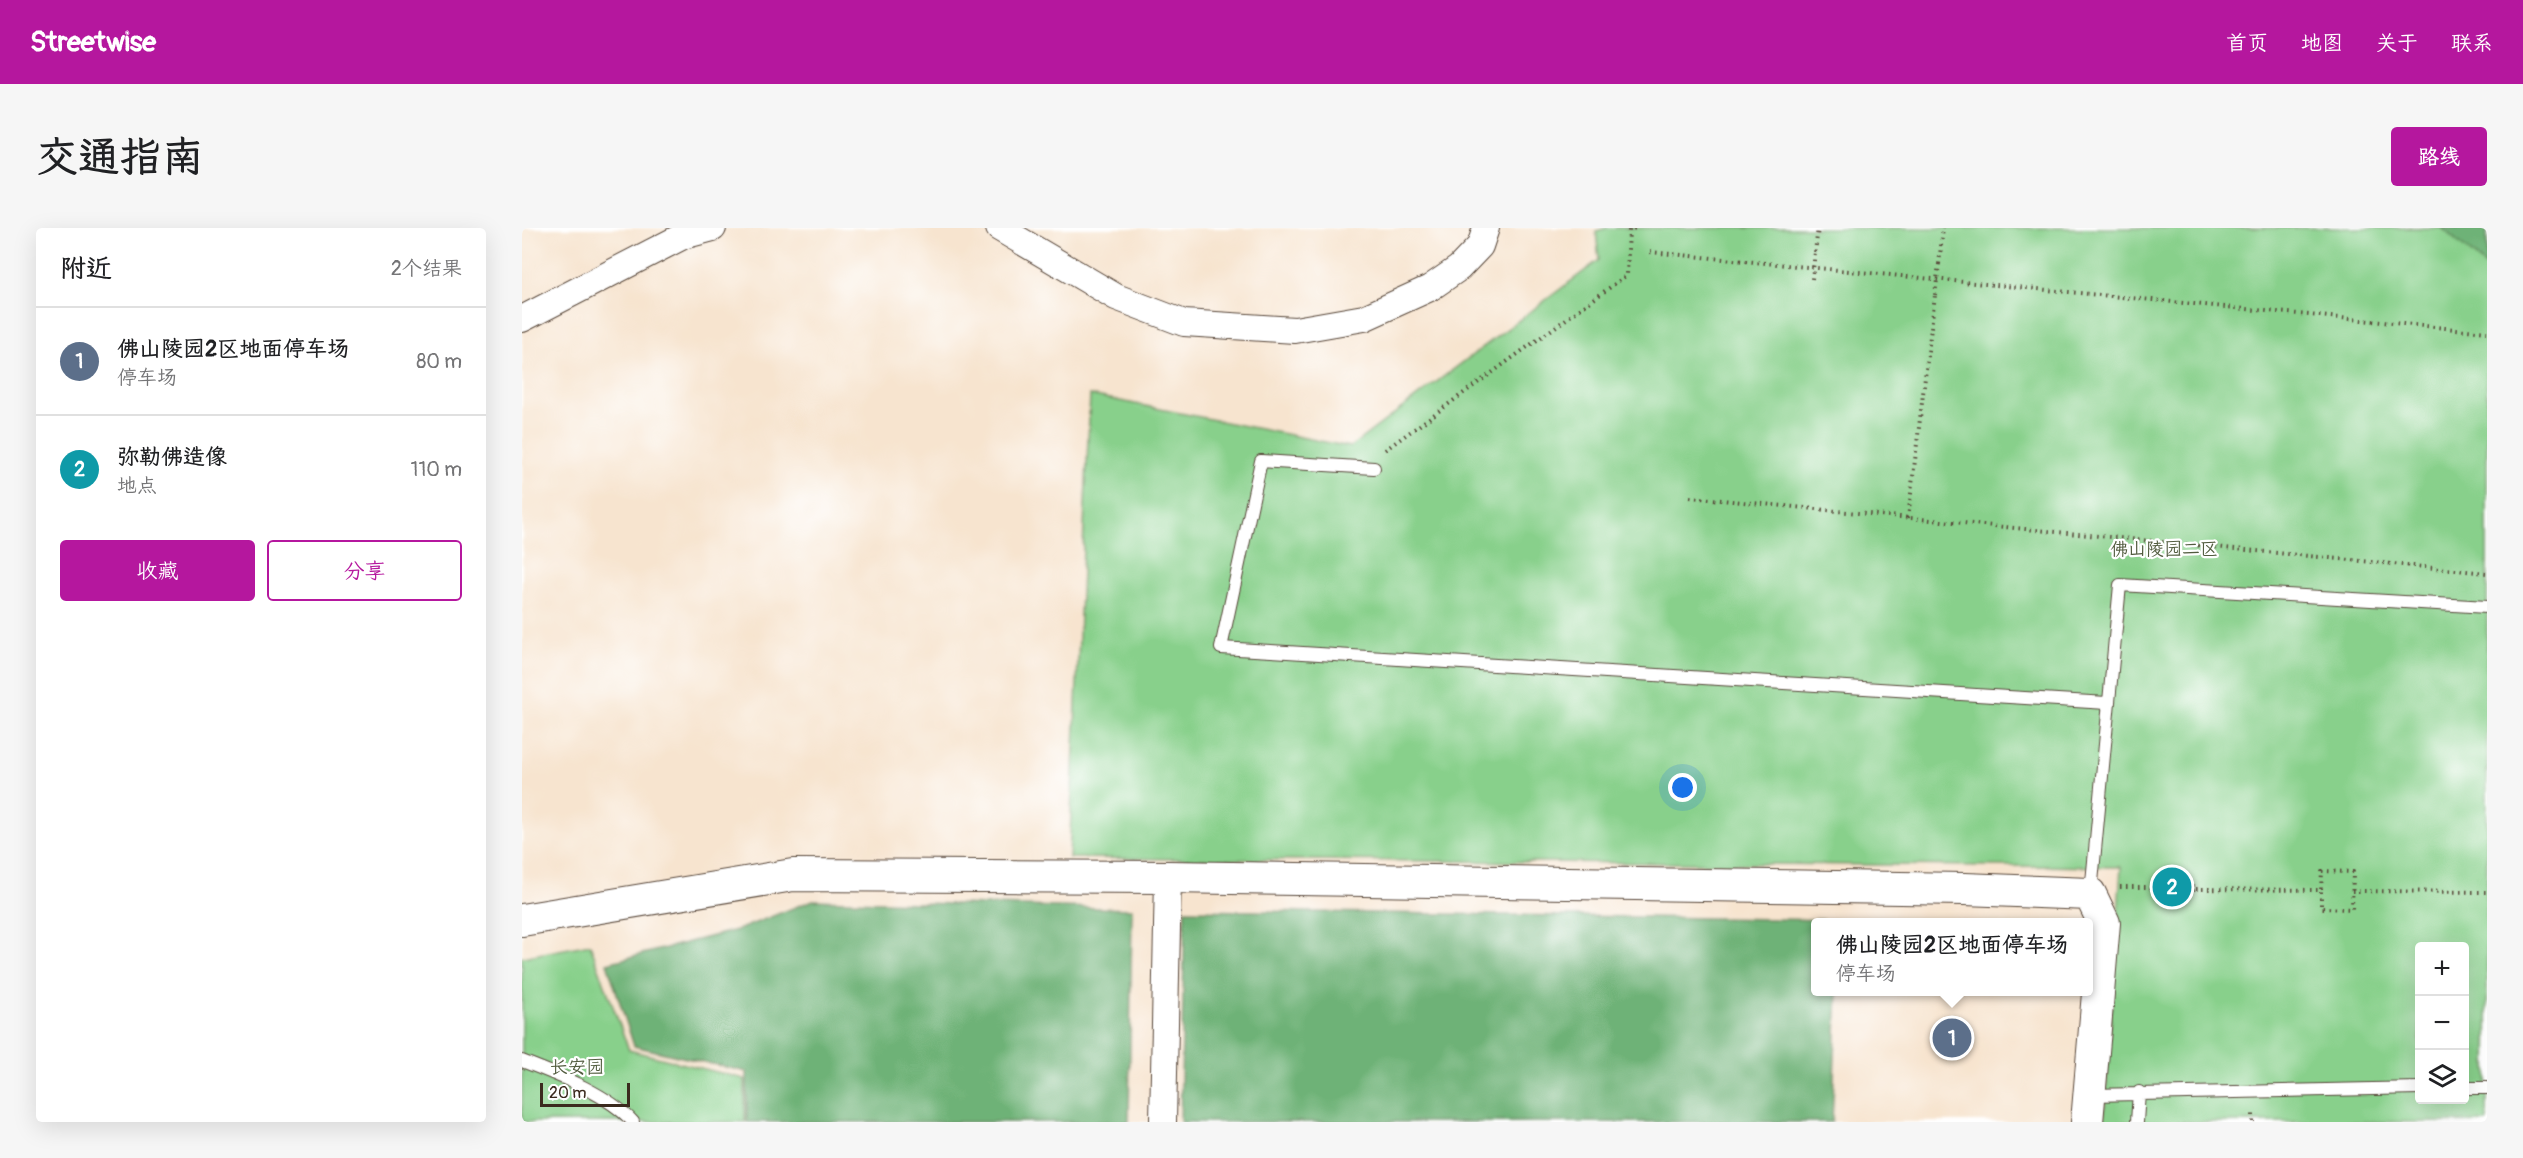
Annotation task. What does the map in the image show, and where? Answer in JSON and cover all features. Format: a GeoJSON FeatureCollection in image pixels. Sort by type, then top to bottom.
{"type":"FeatureCollection","features":[{"type":"Feature","properties":{"kind":"street"},"geometry":{"type":"LineString","coordinates":[[522,319],[683,236],[713,228]]}},
{"type":"Feature","properties":{"kind":"street"},"geometry":{"type":"LineString","coordinates":[[999,228],[1116,297],[1184,323],[1295,330],[1364,318],[1430,288],[1459,268],[1480,246],[1486,228]]}},
{"type":"Feature","properties":{"kind":"street"},"geometry":{"type":"LineString","coordinates":[[522,920],[793,875],[1168,877],[1953,889],[2090,894],[2104,923],[2089,1108]]}},
{"type":"Feature","properties":{"kind":"street"},"geometry":{"type":"LineString","coordinates":[[1162,1122],[1168,877]]}},
{"type":"Feature","properties":{"kind":"lane"},"geometry":{"type":"LineString","coordinates":[[1369,468],[1260,461],[1221,648],[2107,703]]}},
{"type":"Feature","properties":{"kind":"lane"},"geometry":{"type":"LineString","coordinates":[[2090,894],[2120,585],[2487,607]]}},
{"type":"Feature","properties":{"kind":"lane"},"geometry":{"type":"LineString","coordinates":[[522,1061],[553,1073],[621,1108],[633,1122]]}},
{"type":"Feature","properties":{"kind":"lane"},"geometry":{"type":"LineString","coordinates":[[2089,1108],[2139,1092],[2415,1088]]}},
{"type":"Feature","properties":{"kind":"lane"},"geometry":{"type":"LineString","coordinates":[[2469,1088],[2487,1088]]}},
{"type":"Feature","properties":{"kind":"lane"},"geometry":{"type":"LineString","coordinates":[[2137,1122],[2139,1092]]}},
{"type":"Feature","properties":{"kind":"path"},"geometry":{"type":"LineString","coordinates":[[1369,468],[1400,438],[1627,275],[1629,230],[1636,228]]}},
{"type":"Feature","properties":{"kind":"path"},"geometry":{"type":"LineString","coordinates":[[1812,279],[1818,228]]}},
{"type":"Feature","properties":{"kind":"path"},"geometry":{"type":"LineString","coordinates":[[1908,518],[1943,228]]}},
{"type":"Feature","properties":{"kind":"path"},"geometry":{"type":"LineString","coordinates":[[1650,252],[2487,332]]}},
{"type":"Feature","properties":{"kind":"path"},"geometry":{"type":"LineString","coordinates":[[1690,497],[2487,573]]}},
{"type":"Feature","properties":{"kind":"path"},"geometry":{"type":"LineString","coordinates":[[2322,871],[2353,872],[2352,909],[2321,908],[2321,890],[2322,871]]}},
{"type":"Feature","properties":{"kind":"path"},"geometry":{"type":"LineString","coordinates":[[2090,894],[2110,888],[2150,887],[2174,877],[2196,889]]}},
{"type":"Feature","properties":{"kind":"path"},"geometry":{"type":"LineString","coordinates":[[2150,887],[2172,899],[2196,889],[2321,890]]}},
{"type":"Feature","properties":{"kind":"path"},"geometry":{"type":"LineString","coordinates":[[2352,891],[2487,892]]}},
{"type":"Feature","properties":{"kind":"green space","name":"佛山陵园二区"},"geometry":{"type":"Polygon","coordinates":[[[1607,228],[2443,228],[2487,267],[2487,1122],[2104,1122],[2121,867],[1069,858],[1090,395],[1350,447],[1599,260],[1596,231],[1607,228]]]}},
{"type":"Feature","properties":{"kind":"green space"},"geometry":{"type":"Polygon","coordinates":[[[2442,228],[2487,228],[2487,267],[2442,228]]]}},
{"type":"Feature","properties":{"kind":"green space"},"geometry":{"type":"Polygon","coordinates":[[[813,900],[1132,909],[1129,1122],[747,1122],[747,1072],[634,1046],[607,963],[740,929],[813,900]]]}},
{"type":"Feature","properties":{"kind":"green space"},"geometry":{"type":"Polygon","coordinates":[[[1185,910],[1811,920],[1811,996],[1838,996],[1832,1122],[1180,1122],[1185,910]]]}},
{"type":"Feature","properties":{"kind":"green space","name":"长安园"},"geometry":{"type":"Polygon","coordinates":[[[590,944],[629,1050],[745,1079],[745,1122],[522,1122],[522,957],[590,944]]]}},
{"type":"Feature","properties":{"kind":"place","name":"弥勒佛造像"},"geometry":{"type":"Point","coordinates":[2172,887]}},
{"type":"Feature","properties":{"kind":"place","name":"佛山陵园2区地面停车场"},"geometry":{"type":"Point","coordinates":[1952,1038]}}]}
